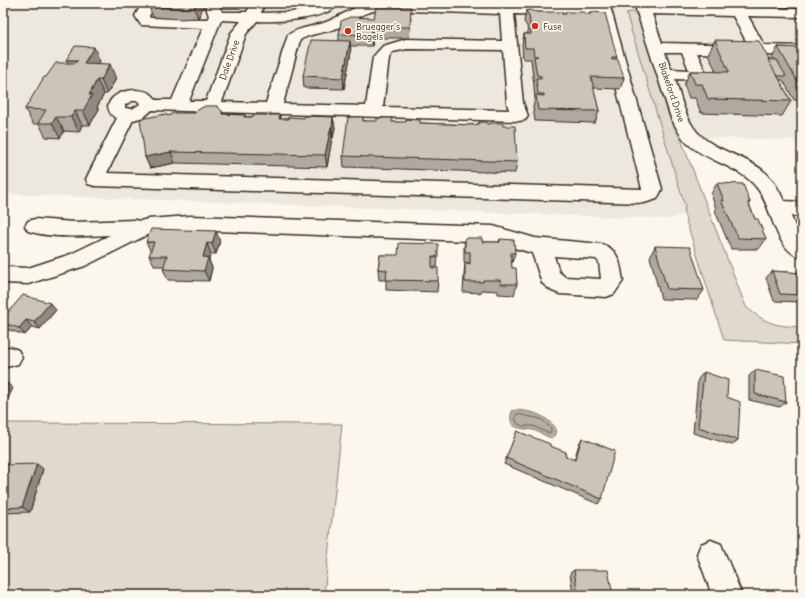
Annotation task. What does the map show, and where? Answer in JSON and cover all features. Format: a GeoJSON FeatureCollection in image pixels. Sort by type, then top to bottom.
{"type":"FeatureCollection","features":[{"type":"Feature","properties":{"kind":"street"},"geometry":{"type":"LineString","coordinates":[[148,3],[142,16],[146,22],[255,10],[305,15],[334,3]]}},
{"type":"Feature","properties":{"kind":"street"},"geometry":{"type":"LineString","coordinates":[[273,108],[291,41],[294,37],[301,33],[330,26],[371,6],[507,6],[604,7],[652,187],[651,193],[644,196],[95,179],[127,115],[120,113],[116,107],[117,102],[125,97],[135,95],[148,99],[148,105],[519,116],[515,103],[507,6]]}},
{"type":"Feature","properties":{"kind":"street"},"geometry":{"type":"LineString","coordinates":[[642,6],[737,7],[802,14]]}},
{"type":"Feature","properties":{"kind":"street","name":"Blakeford Drive"},"geometry":{"type":"LineString","coordinates":[[642,6],[682,124],[690,136],[707,149],[739,164],[759,177],[769,190],[791,240],[802,250]]}},
{"type":"Feature","properties":{"kind":"street"},"geometry":{"type":"LineString","coordinates":[[737,7],[758,49]]}},
{"type":"Feature","properties":{"kind":"street","name":"Dale Drive"},"geometry":{"type":"LineString","coordinates":[[219,107],[251,33],[255,10]]}},
{"type":"Feature","properties":{"kind":"street"},"geometry":{"type":"LineString","coordinates":[[178,106],[214,14]]}},
{"type":"Feature","properties":{"kind":"street"},"geometry":{"type":"LineString","coordinates":[[374,112],[381,57],[384,52],[391,48],[401,45],[419,44],[510,46]]}},
{"type":"Feature","properties":{"kind":"street"},"geometry":{"type":"LineString","coordinates":[[656,47],[802,51]]}},
{"type":"Feature","properties":{"kind":"street"},"geometry":{"type":"LineString","coordinates":[[665,74],[699,75],[687,47]]}},
{"type":"Feature","properties":{"kind":"street"},"geometry":{"type":"LineString","coordinates":[[778,208],[802,209]]}},
{"type":"Feature","properties":{"kind":"street"},"geometry":{"type":"LineString","coordinates":[[35,226],[74,229],[107,229],[190,223],[493,234],[541,247]]}},
{"type":"Feature","properties":{"kind":"street"},"geometry":{"type":"LineString","coordinates":[[3,275],[28,276],[78,260],[148,226]]}},
{"type":"Feature","properties":{"kind":"street"},"geometry":{"type":"LineString","coordinates":[[711,554],[727,595]]}},
{"type":"Feature","properties":{"kind":"shaded area"},"geometry":{"type":"Polygon","coordinates":[[[3,3],[802,3],[802,154],[794,140],[680,137],[670,119],[626,13],[685,206],[684,214],[668,219],[3,194],[3,3]]]}},
{"type":"Feature","properties":{"kind":"shaded area"},"geometry":{"type":"Polygon","coordinates":[[[633,12],[638,16],[670,119],[680,137],[746,307],[766,321],[778,325],[802,327],[802,344],[724,340],[684,214],[685,206],[626,13],[633,12]]]}},
{"type":"Feature","properties":{"kind":"shaded area"},"geometry":{"type":"Polygon","coordinates":[[[3,423],[342,424],[324,595],[3,595],[3,423]]]}},
{"type":"Feature","properties":{"kind":"water"},"geometry":{"type":"Polygon","coordinates":[[[516,410],[538,414],[548,420],[556,428],[555,435],[551,438],[533,430],[516,427],[511,422],[511,417],[512,411],[516,410]]]}},
{"type":"Feature","properties":{"kind":"building"},"geometry":{"type":"Polygon","coordinates":[[[151,3],[197,3],[194,8],[175,8],[149,7],[151,3]]]}},
{"type":"Feature","properties":{"kind":"building"},"geometry":{"type":"Polygon","coordinates":[[[376,7],[411,7],[410,27],[373,27],[371,35],[339,34],[341,21],[350,17],[374,18],[376,7]]]}},
{"type":"Feature","properties":{"kind":"building"},"geometry":{"type":"Polygon","coordinates":[[[529,10],[537,12],[562,12],[562,14],[566,14],[565,12],[585,12],[585,14],[591,14],[591,12],[605,13],[617,57],[612,57],[612,59],[618,59],[624,78],[591,77],[599,111],[538,110],[536,95],[544,96],[544,94],[538,94],[536,78],[541,78],[541,76],[537,75],[534,57],[538,56],[534,56],[533,48],[525,48],[524,34],[531,34],[529,15],[526,11],[529,10]]]}},
{"type":"Feature","properties":{"kind":"building"},"geometry":{"type":"Polygon","coordinates":[[[311,40],[350,41],[343,78],[303,76],[311,40]]]}},
{"type":"Feature","properties":{"kind":"building"},"geometry":{"type":"Polygon","coordinates":[[[715,40],[759,41],[791,101],[708,99],[702,84],[695,84],[690,71],[729,72],[715,40]]]}},
{"type":"Feature","properties":{"kind":"building"},"geometry":{"type":"Polygon","coordinates":[[[75,46],[94,47],[84,63],[110,64],[101,80],[97,80],[89,95],[92,95],[83,111],[75,111],[71,117],[56,117],[52,123],[38,123],[46,110],[25,109],[44,77],[46,77],[56,63],[75,63],[78,60],[66,60],[75,46]]]}},
{"type":"Feature","properties":{"kind":"building"},"geometry":{"type":"Polygon","coordinates":[[[778,47],[802,48],[802,89],[801,88],[778,47]]]}},
{"type":"Feature","properties":{"kind":"building"},"geometry":{"type":"Polygon","coordinates":[[[768,60],[777,60],[786,76],[777,76],[768,60]]]}},
{"type":"Feature","properties":{"kind":"building"},"geometry":{"type":"Polygon","coordinates":[[[205,106],[217,106],[222,111],[222,114],[245,115],[244,117],[252,117],[253,115],[280,115],[279,119],[288,119],[288,117],[304,118],[304,116],[333,117],[325,155],[171,152],[145,157],[140,119],[166,114],[167,116],[171,115],[172,113],[195,113],[205,106]]]}},
{"type":"Feature","properties":{"kind":"building"},"geometry":{"type":"Polygon","coordinates":[[[348,117],[363,117],[363,121],[377,121],[377,118],[392,118],[392,122],[406,122],[406,119],[420,120],[420,123],[474,125],[479,124],[479,122],[487,122],[487,124],[503,123],[503,126],[515,126],[517,162],[343,156],[348,117]]]}},
{"type":"Feature","properties":{"kind":"building"},"geometry":{"type":"Polygon","coordinates":[[[717,183],[743,184],[755,219],[758,219],[766,239],[738,238],[721,200],[724,201],[717,183]]]}},
{"type":"Feature","properties":{"kind":"building"},"geometry":{"type":"Polygon","coordinates":[[[151,229],[216,231],[212,244],[207,243],[203,257],[208,258],[204,271],[163,269],[167,256],[149,256],[154,242],[146,242],[151,229]]]}},
{"type":"Feature","properties":{"kind":"building"},"geometry":{"type":"Polygon","coordinates":[[[465,238],[482,238],[482,242],[500,242],[500,239],[514,240],[515,253],[511,253],[512,268],[516,268],[517,284],[501,284],[500,280],[465,282],[465,263],[470,264],[470,252],[465,252],[465,238]]]}},
{"type":"Feature","properties":{"kind":"building"},"geometry":{"type":"Polygon","coordinates":[[[399,243],[438,244],[438,257],[432,256],[432,268],[438,268],[438,281],[386,280],[387,270],[378,269],[380,255],[398,255],[399,243]]]}},
{"type":"Feature","properties":{"kind":"building"},"geometry":{"type":"Polygon","coordinates":[[[655,246],[690,247],[704,290],[667,289],[655,246]]]}},
{"type":"Feature","properties":{"kind":"building"},"geometry":{"type":"Polygon","coordinates":[[[772,271],[802,273],[802,295],[780,294],[772,271]]]}},
{"type":"Feature","properties":{"kind":"building"},"geometry":{"type":"Polygon","coordinates":[[[23,295],[50,303],[34,322],[26,320],[19,328],[3,323],[3,318],[23,295]]]}},
{"type":"Feature","properties":{"kind":"building"},"geometry":{"type":"Polygon","coordinates":[[[755,370],[784,376],[786,402],[755,394],[755,370]]]}},
{"type":"Feature","properties":{"kind":"building"},"geometry":{"type":"Polygon","coordinates":[[[704,372],[728,380],[727,397],[740,402],[738,440],[698,427],[704,372]]]}},
{"type":"Feature","properties":{"kind":"building"},"geometry":{"type":"Polygon","coordinates":[[[3,382],[6,382],[3,389],[3,382]]]}},
{"type":"Feature","properties":{"kind":"building"},"geometry":{"type":"Polygon","coordinates":[[[517,431],[566,452],[565,456],[575,460],[582,438],[615,451],[602,499],[506,458],[517,431]]]}},
{"type":"Feature","properties":{"kind":"building"},"geometry":{"type":"Polygon","coordinates":[[[37,464],[22,507],[3,508],[3,465],[37,464]]]}},
{"type":"Feature","properties":{"kind":"building"},"geometry":{"type":"Polygon","coordinates":[[[574,570],[608,570],[613,595],[578,595],[574,570]]]}},
{"type":"Feature","properties":{"kind":"place","name":"Fuse"},"geometry":{"type":"Point","coordinates":[535,26]}},
{"type":"Feature","properties":{"kind":"place","name":"Bruegger's Bagels"},"geometry":{"type":"Point","coordinates":[348,31]}}]}
